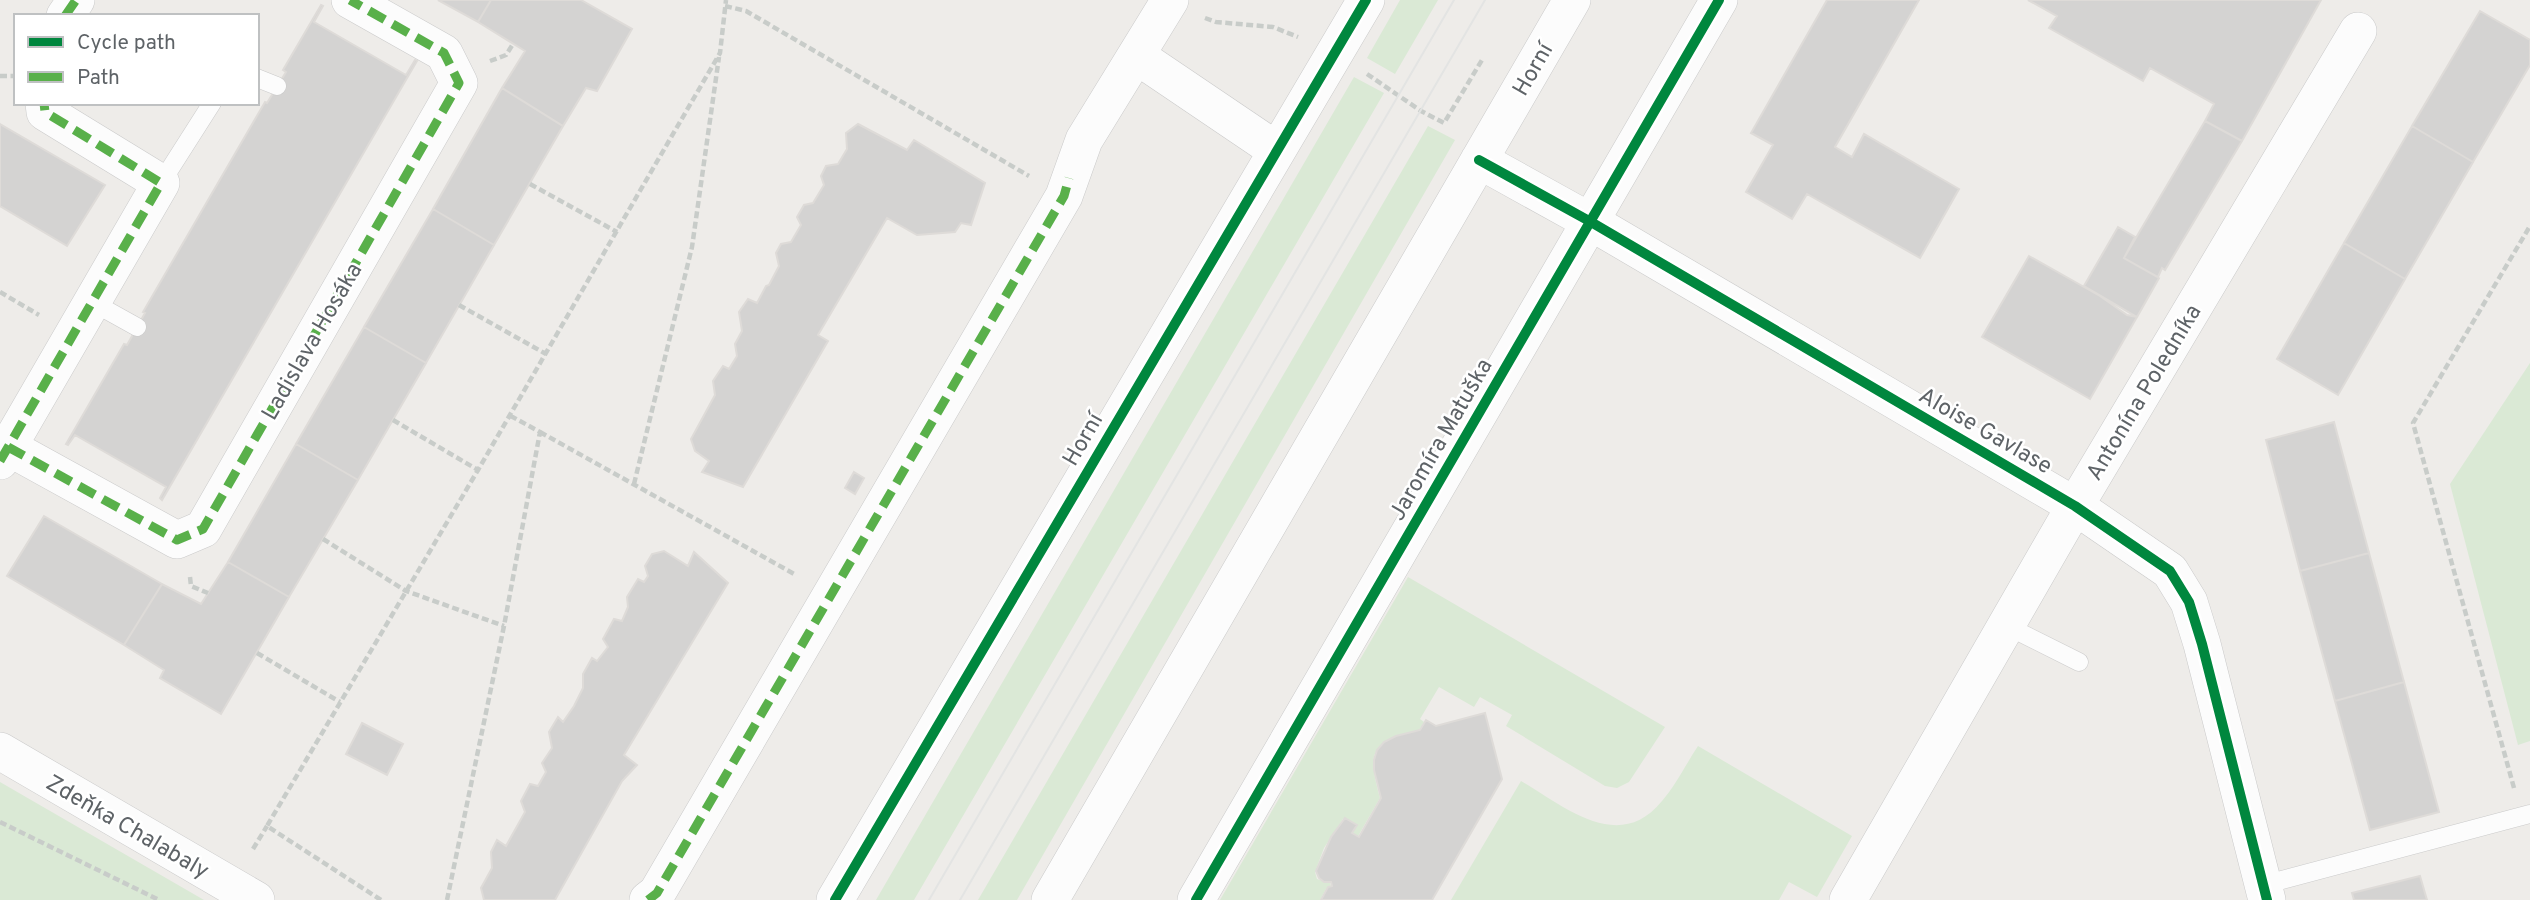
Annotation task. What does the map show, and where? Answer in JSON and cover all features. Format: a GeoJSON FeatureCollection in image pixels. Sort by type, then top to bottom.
{"type":"FeatureCollection","features":[{"type":"Feature","properties":{"kind":"street","name":"Ladislava Hosáka"},"geometry":{"type":"LineString","coordinates":[[161,183],[4,454],[177,540],[203,529],[459,83],[444,53],[350,0]]}},
{"type":"Feature","properties":{"kind":"street"},"geometry":{"type":"LineString","coordinates":[[648,900],[657,893],[833,595],[1064,196],[1084,140],[1170,0]]}},
{"type":"Feature","properties":{"kind":"street","name":"Horní"},"geometry":{"type":"LineString","coordinates":[[835,900],[1366,0]]}},
{"type":"Feature","properties":{"kind":"street","name":"Horní"},"geometry":{"type":"LineString","coordinates":[[1049,900],[1572,0]]}},
{"type":"Feature","properties":{"kind":"street","name":"Jaromíra Matuška"},"geometry":{"type":"LineString","coordinates":[[1196,900],[1720,0]]}},
{"type":"Feature","properties":{"kind":"street","name":"Antonína Poledníka"},"geometry":{"type":"LineString","coordinates":[[1849,900],[2075,506],[2358,31]]}},
{"type":"Feature","properties":{"kind":"street"},"geometry":{"type":"LineString","coordinates":[[1137,56],[1276,150]]}},
{"type":"Feature","properties":{"kind":"street"},"geometry":{"type":"LineString","coordinates":[[44,105],[45,112],[161,183]]}},
{"type":"Feature","properties":{"kind":"street","name":"Aloise Gavlase"},"geometry":{"type":"LineString","coordinates":[[1479,160],[1591,222],[2075,506],[2170,572],[2189,602],[2202,644],[2265,892]]}},
{"type":"Feature","properties":{"kind":"street","name":"Zdeňka Chalabaly"},"geometry":{"type":"LineString","coordinates":[[0,751],[256,900]]}},
{"type":"Feature","properties":{"kind":"street"},"geometry":{"type":"LineString","coordinates":[[810,900],[862,819],[918,759]]}},
{"type":"Feature","properties":{"kind":"lane"},"geometry":{"type":"LineString","coordinates":[[259,79],[277,86]]}},
{"type":"Feature","properties":{"kind":"lane"},"geometry":{"type":"LineString","coordinates":[[161,183],[211,105]]}},
{"type":"Feature","properties":{"kind":"lane"},"geometry":{"type":"LineString","coordinates":[[92,302],[137,327]]}},
{"type":"Feature","properties":{"kind":"lane"},"geometry":{"type":"LineString","coordinates":[[2007,626],[2079,662]]}},
{"type":"Feature","properties":{"kind":"lane"},"geometry":{"type":"LineString","coordinates":[[2265,892],[2526,815]]}},
{"type":"Feature","properties":{"kind":"path"},"geometry":{"type":"LineString","coordinates":[[634,484],[692,247],[726,3],[746,11],[1064,196]]}},
{"type":"Feature","properties":{"kind":"path"},"geometry":{"type":"LineString","coordinates":[[253,849],[478,470],[720,53]]}},
{"type":"Feature","properties":{"kind":"path"},"geometry":{"type":"LineString","coordinates":[[530,184],[617,232]]}},
{"type":"Feature","properties":{"kind":"path"},"geometry":{"type":"LineString","coordinates":[[2526,815],[2413,423],[2530,226]]}},
{"type":"Feature","properties":{"kind":"path"},"geometry":{"type":"LineString","coordinates":[[459,305],[546,354]]}},
{"type":"Feature","properties":{"kind":"path"},"geometry":{"type":"LineString","coordinates":[[509,415],[833,595]]}},
{"type":"Feature","properties":{"kind":"path"},"geometry":{"type":"LineString","coordinates":[[393,420],[478,470]]}},
{"type":"Feature","properties":{"kind":"path"},"geometry":{"type":"LineString","coordinates":[[447,900],[504,626],[540,432]]}},
{"type":"Feature","properties":{"kind":"path"},"geometry":{"type":"LineString","coordinates":[[323,539],[406,591],[504,626]]}},
{"type":"Feature","properties":{"kind":"path"},"geometry":{"type":"LineString","coordinates":[[257,653],[341,702]]}},
{"type":"Feature","properties":{"kind":"path"},"geometry":{"type":"LineString","coordinates":[[0,822],[159,900]]}},
{"type":"Feature","properties":{"kind":"path"},"geometry":{"type":"LineString","coordinates":[[267,826],[381,900]]}},
{"type":"Feature","properties":{"kind":"green space"},"geometry":{"type":"Polygon","coordinates":[[[1400,0],[1438,0],[1395,74],[1367,58],[1400,0]]]}},
{"type":"Feature","properties":{"kind":"green space"},"geometry":{"type":"Polygon","coordinates":[[[1354,77],[1384,93],[914,900],[876,900],[1354,77]]]}},
{"type":"Feature","properties":{"kind":"green space"},"geometry":{"type":"Polygon","coordinates":[[[1428,126],[1455,140],[1017,900],[978,900],[1428,126]]]}},
{"type":"Feature","properties":{"kind":"green space"},"geometry":{"type":"Polygon","coordinates":[[[2530,363],[2530,741],[2518,745],[2450,484],[2530,363]]]}},
{"type":"Feature","properties":{"kind":"green space"},"geometry":{"type":"Polygon","coordinates":[[[1408,577],[1665,727],[1629,782],[1617,788],[1605,786],[1506,726],[1512,715],[1480,697],[1474,707],[1439,687],[1420,719],[1424,722],[1418,732],[1390,741],[1376,752],[1374,769],[1380,798],[1357,838],[1351,834],[1355,826],[1343,819],[1324,848],[1315,872],[1317,879],[1330,883],[1331,887],[1326,889],[1320,900],[1220,900],[1408,577]]]}},
{"type":"Feature","properties":{"kind":"green space"},"geometry":{"type":"Polygon","coordinates":[[[1698,746],[1852,836],[1817,897],[1789,882],[1779,900],[1451,900],[1521,781],[1592,821],[1610,825],[1628,824],[1645,816],[1662,801],[1698,746]]]}},
{"type":"Feature","properties":{"kind":"green space"},"geometry":{"type":"Polygon","coordinates":[[[0,782],[204,900],[0,900],[0,782]]]}},
{"type":"Feature","properties":{"kind":"building"},"geometry":{"type":"Polygon","coordinates":[[[438,0],[491,0],[478,22],[438,0]]]}},
{"type":"Feature","properties":{"kind":"building"},"geometry":{"type":"Polygon","coordinates":[[[491,0],[581,0],[632,29],[597,91],[586,88],[563,126],[502,88],[525,51],[478,22],[491,0]]]}},
{"type":"Feature","properties":{"kind":"building"},"geometry":{"type":"Polygon","coordinates":[[[1827,0],[1919,0],[1835,147],[1852,157],[1864,134],[1959,189],[1920,258],[1807,194],[1792,219],[1746,192],[1773,145],[1751,133],[1827,0]]]}},
{"type":"Feature","properties":{"kind":"building"},"geometry":{"type":"Polygon","coordinates":[[[2028,0],[2321,0],[2242,141],[2205,121],[2214,104],[2150,68],[2143,81],[2049,28],[2057,16],[2028,0]]]}},
{"type":"Feature","properties":{"kind":"building"},"geometry":{"type":"Polygon","coordinates":[[[321,5],[323,6],[314,22],[406,75],[415,60],[417,61],[162,500],[160,498],[166,487],[75,435],[68,445],[66,444],[124,344],[127,345],[145,313],[143,312],[265,102],[267,103],[286,72],[283,70],[321,5]]]}},
{"type":"Feature","properties":{"kind":"building"},"geometry":{"type":"Polygon","coordinates":[[[2480,11],[2530,40],[2530,65],[2473,162],[2412,126],[2480,11]]]}},
{"type":"Feature","properties":{"kind":"building"},"geometry":{"type":"Polygon","coordinates":[[[502,88],[563,126],[494,245],[433,209],[502,88]]]}},
{"type":"Feature","properties":{"kind":"building"},"geometry":{"type":"Polygon","coordinates":[[[2205,121],[2242,141],[2165,270],[2162,268],[2158,277],[2124,258],[2205,121]]]}},
{"type":"Feature","properties":{"kind":"building"},"geometry":{"type":"Polygon","coordinates":[[[0,124],[105,185],[67,246],[0,206],[0,124]]]}},
{"type":"Feature","properties":{"kind":"building"},"geometry":{"type":"Polygon","coordinates":[[[858,124],[907,150],[914,140],[985,183],[971,225],[961,223],[955,232],[917,235],[887,218],[818,335],[828,341],[743,487],[702,472],[709,461],[695,451],[691,439],[715,395],[713,381],[723,366],[729,369],[737,356],[735,344],[742,331],[739,312],[748,299],[757,303],[769,285],[779,266],[776,253],[781,244],[791,242],[801,225],[797,217],[804,205],[813,203],[824,185],[821,176],[826,166],[838,164],[847,149],[846,133],[858,124]]]}},
{"type":"Feature","properties":{"kind":"building"},"geometry":{"type":"Polygon","coordinates":[[[2412,126],[2473,162],[2405,279],[2344,243],[2412,126]]]}},
{"type":"Feature","properties":{"kind":"building"},"geometry":{"type":"Polygon","coordinates":[[[433,209],[494,245],[426,363],[364,327],[433,209]]]}},
{"type":"Feature","properties":{"kind":"building"},"geometry":{"type":"Polygon","coordinates":[[[2118,227],[2135,237],[2124,258],[2159,278],[2137,317],[2084,286],[2118,227]]]}},
{"type":"Feature","properties":{"kind":"building"},"geometry":{"type":"Polygon","coordinates":[[[2344,243],[2405,279],[2338,395],[2277,359],[2344,243]]]}},
{"type":"Feature","properties":{"kind":"building"},"geometry":{"type":"Polygon","coordinates":[[[2029,256],[2100,296],[2127,315],[2137,317],[2090,399],[1982,337],[2029,256]]]}},
{"type":"Feature","properties":{"kind":"building"},"geometry":{"type":"Polygon","coordinates":[[[364,327],[426,363],[358,480],[296,444],[364,327]]]}},
{"type":"Feature","properties":{"kind":"building"},"geometry":{"type":"Polygon","coordinates":[[[2334,422],[2369,553],[2300,571],[2266,440],[2334,422]]]}},
{"type":"Feature","properties":{"kind":"building"},"geometry":{"type":"Polygon","coordinates":[[[296,444],[358,480],[289,597],[228,562],[296,444]]]}},
{"type":"Feature","properties":{"kind":"building"},"geometry":{"type":"Polygon","coordinates":[[[854,472],[864,478],[855,494],[845,488],[854,472]]]}},
{"type":"Feature","properties":{"kind":"building"},"geometry":{"type":"Polygon","coordinates":[[[44,516],[162,584],[124,645],[7,576],[44,516]]]}},
{"type":"Feature","properties":{"kind":"building"},"geometry":{"type":"Polygon","coordinates":[[[664,551],[688,566],[694,552],[728,583],[624,755],[637,765],[622,781],[555,900],[484,900],[481,888],[492,868],[491,852],[497,840],[506,846],[525,812],[521,801],[530,784],[538,786],[546,772],[542,763],[552,748],[549,732],[558,717],[563,722],[574,706],[583,688],[583,674],[592,658],[597,661],[608,647],[603,639],[614,619],[622,621],[628,607],[627,597],[638,579],[644,582],[648,576],[645,566],[652,554],[664,551]]]}},
{"type":"Feature","properties":{"kind":"building"},"geometry":{"type":"Polygon","coordinates":[[[2369,553],[2404,682],[2335,701],[2300,571],[2369,553]]]}},
{"type":"Feature","properties":{"kind":"building"},"geometry":{"type":"Polygon","coordinates":[[[228,562],[289,597],[221,714],[160,678],[164,670],[124,645],[162,584],[201,604],[228,562]]]}},
{"type":"Feature","properties":{"kind":"building"},"geometry":{"type":"Polygon","coordinates":[[[2404,682],[2439,812],[2370,830],[2335,701],[2404,682]]]}},
{"type":"Feature","properties":{"kind":"building"},"geometry":{"type":"Polygon","coordinates":[[[1485,713],[1502,779],[1432,900],[1321,900],[1328,887],[1332,886],[1331,882],[1324,882],[1319,878],[1316,871],[1331,837],[1345,818],[1357,825],[1352,833],[1359,837],[1381,798],[1374,760],[1377,750],[1384,742],[1420,730],[1426,720],[1436,726],[1485,713]]]}},
{"type":"Feature","properties":{"kind":"building"},"geometry":{"type":"Polygon","coordinates":[[[362,723],[403,744],[387,775],[346,754],[362,723]]]}},
{"type":"Feature","properties":{"kind":"building"},"geometry":{"type":"Polygon","coordinates":[[[2420,876],[2427,900],[2354,900],[2352,893],[2420,876]]]}},
{"type":"Feature","properties":{"kind":"tram line"},"geometry":{"type":"LineString","coordinates":[[929,900],[1454,0]]}},
{"type":"Feature","properties":{"kind":"tram line"},"geometry":{"type":"LineString","coordinates":[[960,900],[1485,0]]}},
{"type":"Feature","properties":{"kind":"marked path"},"geometry":{"type":"LineString","coordinates":[[66,14],[76,0]]}},
{"type":"Feature","properties":{"kind":"marked path"},"geometry":{"type":"LineString","coordinates":[[8,447],[177,540],[203,529],[459,83],[444,53],[350,0]]}},
{"type":"Feature","properties":{"kind":"marked path"},"geometry":{"type":"LineString","coordinates":[[0,461],[161,183],[45,112],[44,105]]}},
{"type":"Feature","properties":{"kind":"marked path"},"geometry":{"type":"LineString","coordinates":[[648,900],[657,893],[1064,196],[1069,178]]}},
{"type":"Feature","properties":{"kind":"cycle path"},"geometry":{"type":"LineString","coordinates":[[835,900],[1366,0]]}},
{"type":"Feature","properties":{"kind":"cycle path"},"geometry":{"type":"LineString","coordinates":[[1196,900],[1719,0]]}},
{"type":"Feature","properties":{"kind":"cycle path"},"geometry":{"type":"LineString","coordinates":[[1479,160],[1591,222],[2075,506],[2170,571],[2189,602],[2202,644],[2267,900]]}}]}
